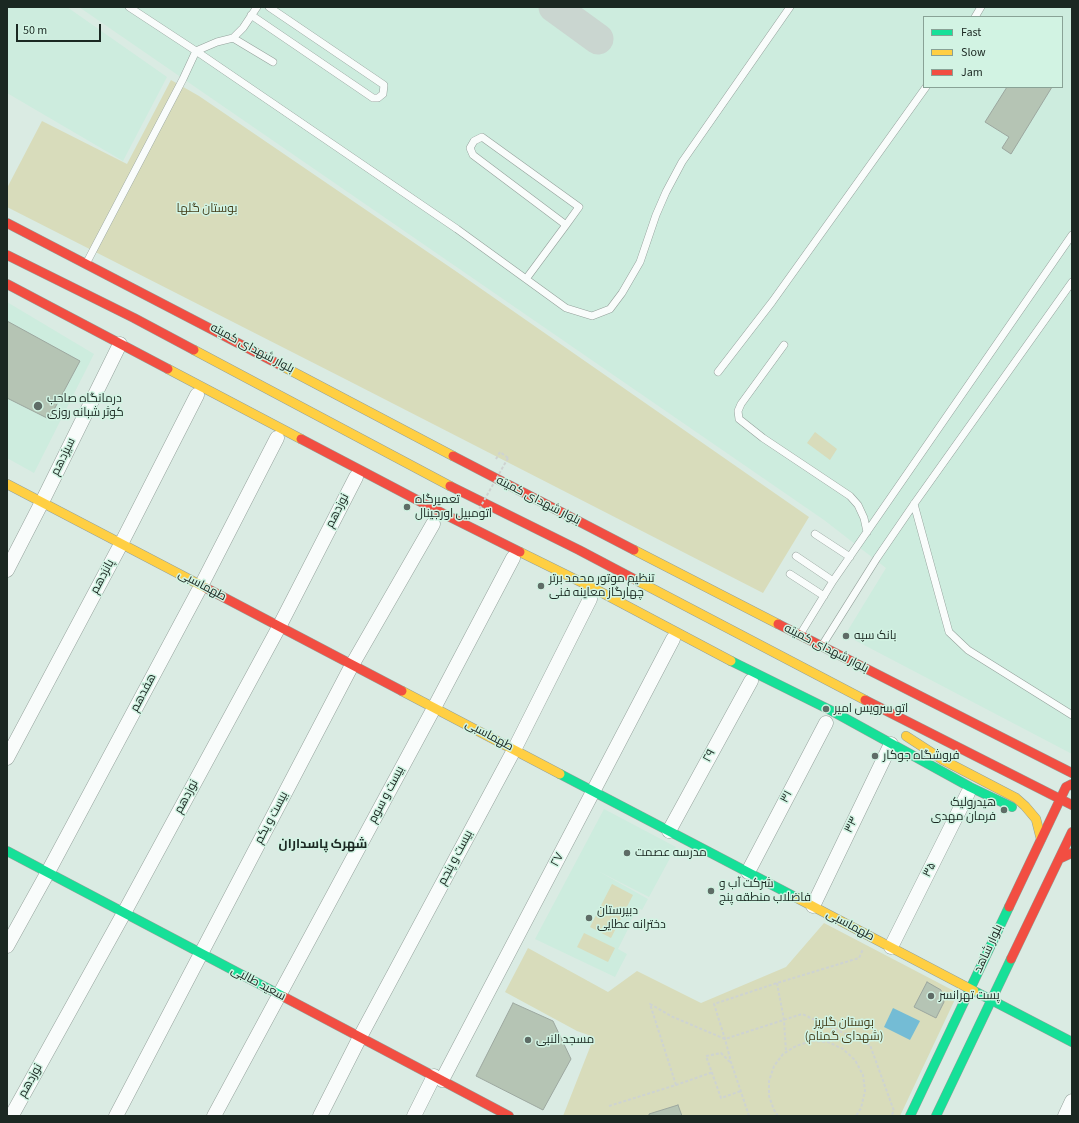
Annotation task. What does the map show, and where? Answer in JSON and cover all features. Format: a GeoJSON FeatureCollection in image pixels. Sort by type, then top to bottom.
{"type":"FeatureCollection","features":[{"type":"Feature","properties":{"kind":"main road","name":"بلوار شهدای کمیته"},"geometry":{"type":"LineString","coordinates":[[7,223],[487,474],[1072,773]]}},
{"type":"Feature","properties":{"kind":"main road"},"geometry":{"type":"LineString","coordinates":[[7,255],[134,318],[471,497],[578,550],[877,707],[1072,805]]}},
{"type":"Feature","properties":{"kind":"main road"},"geometry":{"type":"LineString","coordinates":[[7,284],[440,512],[595,589],[755,673],[832,711],[970,787],[1036,819]]}},
{"type":"Feature","properties":{"kind":"main road","name":"طهماسبی"},"geometry":{"type":"LineString","coordinates":[[7,484],[991,1000]]}},
{"type":"Feature","properties":{"kind":"main road"},"geometry":{"type":"LineString","coordinates":[[877,707],[889,721]]}},
{"type":"Feature","properties":{"kind":"main road"},"geometry":{"type":"LineString","coordinates":[[900,731],[943,760],[1016,798],[1036,819],[1041,839]]}},
{"type":"Feature","properties":{"kind":"main road","name":"بلوار شاهد"},"geometry":{"type":"LineString","coordinates":[[910,1116],[1060,799],[1066,787],[1072,784]]}},
{"type":"Feature","properties":{"kind":"main road","name":"بلوار شاهد"},"geometry":{"type":"LineString","coordinates":[[936,1116],[1072,832]]}},
{"type":"Feature","properties":{"kind":"main road","name":"سعید طالبی"},"geometry":{"type":"LineString","coordinates":[[7,851],[510,1116]]}},
{"type":"Feature","properties":{"kind":"main road"},"geometry":{"type":"LineString","coordinates":[[1059,858],[1072,852]]}},
{"type":"Feature","properties":{"kind":"main road"},"geometry":{"type":"LineString","coordinates":[[991,1000],[1072,1042]]}},
{"type":"Feature","properties":{"kind":"street","name":"سیزدهم"},"geometry":{"type":"LineString","coordinates":[[7,570],[120,344]]}},
{"type":"Feature","properties":{"kind":"street","name":"پانزدهم"},"geometry":{"type":"LineString","coordinates":[[7,758],[121,544],[197,395]]}},
{"type":"Feature","properties":{"kind":"street","name":"هفدهم"},"geometry":{"type":"LineString","coordinates":[[7,946],[201,586],[277,438]]}},
{"type":"Feature","properties":{"kind":"street","name":"نوزدهم"},"geometry":{"type":"LineString","coordinates":[[12,1114],[124,913],[279,627],[356,477]]}},
{"type":"Feature","properties":{"kind":"street","name":"بیست و یکم"},"geometry":{"type":"LineString","coordinates":[[116,1116],[352,665],[433,524]]}},
{"type":"Feature","properties":{"kind":"street","name":"بیست و سوم"},"geometry":{"type":"LineString","coordinates":[[214,1116],[434,708],[513,558]]}},
{"type":"Feature","properties":{"kind":"street","name":"بیست و پنجم"},"geometry":{"type":"LineString","coordinates":[[320,1116],[360,1037],[514,750],[590,599]]}},
{"type":"Feature","properties":{"kind":"street","name":"۲۷"},"geometry":{"type":"LineString","coordinates":[[414,1116],[438,1078],[593,791],[673,639]]}},
{"type":"Feature","properties":{"kind":"street","name":"۲۹"},"geometry":{"type":"LineString","coordinates":[[669,831],[750,680]]}},
{"type":"Feature","properties":{"kind":"street","name":"۳۱"},"geometry":{"type":"LineString","coordinates":[[748,872],[826,723]]}},
{"type":"Feature","properties":{"kind":"street","name":"۳۳"},"geometry":{"type":"LineString","coordinates":[[813,906],[891,744]]}},
{"type":"Feature","properties":{"kind":"street","name":"۳۵"},"geometry":{"type":"LineString","coordinates":[[891,947],[968,793]]}},
{"type":"Feature","properties":{"kind":"street"},"geometry":{"type":"LineString","coordinates":[[1065,1116],[1072,1101]]}},
{"type":"Feature","properties":{"kind":"lane"},"geometry":{"type":"LineString","coordinates":[[129,7],[196,51],[450,225],[566,308],[592,316],[610,309],[622,293],[640,262],[656,215],[682,162],[790,7]]}},
{"type":"Feature","properties":{"kind":"lane"},"geometry":{"type":"LineString","coordinates":[[85,264],[183,80],[196,51],[217,42],[233,38],[243,28],[257,7]]}},
{"type":"Feature","properties":{"kind":"lane"},"geometry":{"type":"LineString","coordinates":[[251,15],[373,98],[378,98],[383,94],[384,85],[269,7]]}},
{"type":"Feature","properties":{"kind":"lane"},"geometry":{"type":"LineString","coordinates":[[976,16],[981,7]]}},
{"type":"Feature","properties":{"kind":"lane"},"geometry":{"type":"LineString","coordinates":[[233,38],[273,62]]}},
{"type":"Feature","properties":{"kind":"lane"},"geometry":{"type":"LineString","coordinates":[[718,372],[772,302],[925,88]]}},
{"type":"Feature","properties":{"kind":"lane"},"geometry":{"type":"LineString","coordinates":[[526,279],[566,225],[578,207],[482,137],[474,141],[470,148],[473,155],[566,225]]}},
{"type":"Feature","properties":{"kind":"lane"},"geometry":{"type":"LineString","coordinates":[[800,635],[833,581],[1072,234]]}},
{"type":"Feature","properties":{"kind":"lane"},"geometry":{"type":"LineString","coordinates":[[821,646],[877,558],[914,504],[1072,282]]}},
{"type":"Feature","properties":{"kind":"lane"},"geometry":{"type":"LineString","coordinates":[[784,345],[741,404],[738,411],[739,419],[763,438],[850,496],[858,506],[864,518],[867,532]]}},
{"type":"Feature","properties":{"kind":"lane"},"geometry":{"type":"LineString","coordinates":[[914,504],[949,632],[968,650],[1072,715]]}},
{"type":"Feature","properties":{"kind":"lane"},"geometry":{"type":"LineString","coordinates":[[815,534],[850,557]]}},
{"type":"Feature","properties":{"kind":"lane"},"geometry":{"type":"LineString","coordinates":[[796,556],[833,581]]}},
{"type":"Feature","properties":{"kind":"lane"},"geometry":{"type":"LineString","coordinates":[[790,574],[824,596]]}},
{"type":"Feature","properties":{"kind":"path"},"geometry":{"type":"LineString","coordinates":[[477,513],[508,458],[500,452]]}},
{"type":"Feature","properties":{"kind":"path"},"geometry":{"type":"LineString","coordinates":[[749,1116],[714,1004],[859,958],[865,944]]}},
{"type":"Feature","properties":{"kind":"path"},"geometry":{"type":"LineString","coordinates":[[777,983],[784,1020],[786,1052]]}},
{"type":"Feature","properties":{"kind":"path"},"geometry":{"type":"LineString","coordinates":[[676,1085],[650,1004],[673,1017],[725,1038],[802,1014],[870,1045],[894,1110],[891,1116]]}},
{"type":"Feature","properties":{"kind":"path"},"geometry":{"type":"LineString","coordinates":[[778,1116],[769,1096],[769,1081],[774,1066],[783,1054],[796,1046],[811,1041],[828,1042],[843,1049],[855,1060],[863,1075],[865,1091],[861,1108],[856,1116]]}},
{"type":"Feature","properties":{"kind":"path"},"geometry":{"type":"LineString","coordinates":[[731,1062],[721,1053],[706,1056],[713,1072],[721,1098],[741,1091]]}},
{"type":"Feature","properties":{"kind":"path"},"geometry":{"type":"LineString","coordinates":[[609,1106],[713,1072]]}},
{"type":"Feature","properties":{"kind":"shaded area"},"geometry":{"type":"Polygon","coordinates":[[[7,7],[67,7],[167,77],[123,161],[7,93],[7,7]]]}},
{"type":"Feature","properties":{"kind":"shaded area"},"geometry":{"type":"Polygon","coordinates":[[[79,7],[1072,7],[1072,754],[845,635],[886,568],[824,520],[79,7]]]}},
{"type":"Feature","properties":{"kind":"shaded area","name":"درمانگاه صاحب کوثر شبانه روزی"},"geometry":{"type":"Polygon","coordinates":[[[7,302],[94,354],[34,473],[7,458],[7,302]]]}},
{"type":"Feature","properties":{"kind":"shaded area","name":"دبیرستان دخترانه عطایی"},"geometry":{"type":"Polygon","coordinates":[[[604,809],[676,847],[649,897],[598,871],[648,899],[642,910],[638,908],[618,949],[627,954],[615,977],[535,939],[604,809]]]}},
{"type":"Feature","properties":{"kind":"green space","name":"بوستان گلها"},"geometry":{"type":"Polygon","coordinates":[[[171,80],[199,96],[457,272],[809,517],[763,593],[7,207],[7,188],[42,121],[127,164],[171,80]]]}},
{"type":"Feature","properties":{"kind":"green space"},"geometry":{"type":"Polygon","coordinates":[[[815,432],[837,449],[830,460],[807,443],[815,432]]]}},
{"type":"Feature","properties":{"kind":"green space"},"geometry":{"type":"Polygon","coordinates":[[[612,884],[633,895],[611,938],[590,927],[612,884]]]}},
{"type":"Feature","properties":{"kind":"green space","name":"بوستان گلریز (شهدای گمنام)"},"geometry":{"type":"Polygon","coordinates":[[[824,923],[958,993],[900,1116],[563,1116],[594,1037],[577,1031],[505,992],[528,948],[608,992],[637,971],[701,1003],[786,967],[824,923]]]}},
{"type":"Feature","properties":{"kind":"green space"},"geometry":{"type":"Polygon","coordinates":[[[584,933],[615,948],[608,962],[577,947],[584,933]]]}},
{"type":"Feature","properties":{"kind":"water"},"geometry":{"type":"Polygon","coordinates":[[[893,1008],[920,1021],[910,1040],[884,1027],[893,1008]]]}},
{"type":"Feature","properties":{"kind":"building"},"geometry":{"type":"Polygon","coordinates":[[[1006,88],[1051,88],[1011,154],[1002,148],[1009,137],[985,122],[1006,88]]]}},
{"type":"Feature","properties":{"kind":"building"},"geometry":{"type":"Polygon","coordinates":[[[7,321],[80,361],[49,419],[7,398],[7,321]]]}},
{"type":"Feature","properties":{"kind":"building","name":"پست تهرانسر"},"geometry":{"type":"Polygon","coordinates":[[[927,982],[941,990],[944,1002],[936,1018],[914,1007],[927,982]]]}},
{"type":"Feature","properties":{"kind":"building","name":"مسجد النبی"},"geometry":{"type":"Polygon","coordinates":[[[513,1003],[553,1021],[571,1059],[543,1110],[476,1076],[513,1003]]]}},
{"type":"Feature","properties":{"kind":"building"},"geometry":{"type":"Polygon","coordinates":[[[678,1105],[682,1116],[649,1116],[649,1114],[678,1105]]]}},
{"type":"Feature","properties":{"kind":"taxiway"},"geometry":{"type":"LineString","coordinates":[[554,7],[598,39]]}},
{"type":"Feature","properties":{"kind":"traffic: fast"},"geometry":{"type":"LineString","coordinates":[[731,661],[832,711],[970,787],[1012,807]]}},
{"type":"Feature","properties":{"kind":"traffic: fast"},"geometry":{"type":"LineString","coordinates":[[560,774],[797,898]]}},
{"type":"Feature","properties":{"kind":"traffic: fast"},"geometry":{"type":"LineString","coordinates":[[7,851],[284,997]]}},
{"type":"Feature","properties":{"kind":"traffic: fast"},"geometry":{"type":"LineString","coordinates":[[910,1116],[1009,907]]}},
{"type":"Feature","properties":{"kind":"traffic: fast"},"geometry":{"type":"LineString","coordinates":[[936,1116],[1011,959]]}},
{"type":"Feature","properties":{"kind":"traffic: fast"},"geometry":{"type":"LineString","coordinates":[[974,991],[1072,1042]]}},
{"type":"Feature","properties":{"kind":"traffic: slow"},"geometry":{"type":"LineString","coordinates":[[194,350],[450,486]]}},
{"type":"Feature","properties":{"kind":"traffic: slow"},"geometry":{"type":"LineString","coordinates":[[284,367],[453,456]]}},
{"type":"Feature","properties":{"kind":"traffic: slow"},"geometry":{"type":"LineString","coordinates":[[168,369],[301,439]]}},
{"type":"Feature","properties":{"kind":"traffic: slow"},"geometry":{"type":"LineString","coordinates":[[7,484],[206,588]]}},
{"type":"Feature","properties":{"kind":"traffic: slow"},"geometry":{"type":"LineString","coordinates":[[634,550],[778,624]]}},
{"type":"Feature","properties":{"kind":"traffic: slow"},"geometry":{"type":"LineString","coordinates":[[520,552],[595,589],[731,661]]}},
{"type":"Feature","properties":{"kind":"traffic: slow"},"geometry":{"type":"LineString","coordinates":[[634,579],[865,700]]}},
{"type":"Feature","properties":{"kind":"traffic: slow"},"geometry":{"type":"LineString","coordinates":[[402,691],[560,774]]}},
{"type":"Feature","properties":{"kind":"traffic: slow"},"geometry":{"type":"LineString","coordinates":[[906,736],[943,760],[1016,798],[1036,819],[1041,839]]}},
{"type":"Feature","properties":{"kind":"traffic: slow"},"geometry":{"type":"LineString","coordinates":[[797,898],[974,991]]}},
{"type":"Feature","properties":{"kind":"traffic: jam"},"geometry":{"type":"LineString","coordinates":[[7,223],[284,367]]}},
{"type":"Feature","properties":{"kind":"traffic: jam"},"geometry":{"type":"LineString","coordinates":[[7,255],[134,318],[194,350]]}},
{"type":"Feature","properties":{"kind":"traffic: jam"},"geometry":{"type":"LineString","coordinates":[[7,284],[168,369]]}},
{"type":"Feature","properties":{"kind":"traffic: jam"},"geometry":{"type":"LineString","coordinates":[[301,439],[520,552]]}},
{"type":"Feature","properties":{"kind":"traffic: jam"},"geometry":{"type":"LineString","coordinates":[[453,456],[634,550]]}},
{"type":"Feature","properties":{"kind":"traffic: jam"},"geometry":{"type":"LineString","coordinates":[[450,486],[634,579]]}},
{"type":"Feature","properties":{"kind":"traffic: jam"},"geometry":{"type":"LineString","coordinates":[[206,588],[402,691]]}},
{"type":"Feature","properties":{"kind":"traffic: jam"},"geometry":{"type":"LineString","coordinates":[[778,624],[1072,773]]}},
{"type":"Feature","properties":{"kind":"traffic: jam"},"geometry":{"type":"LineString","coordinates":[[865,700],[1072,805]]}},
{"type":"Feature","properties":{"kind":"traffic: jam"},"geometry":{"type":"LineString","coordinates":[[1009,907],[1066,787],[1072,784]]}},
{"type":"Feature","properties":{"kind":"traffic: jam"},"geometry":{"type":"LineString","coordinates":[[1011,959],[1072,832]]}},
{"type":"Feature","properties":{"kind":"traffic: jam"},"geometry":{"type":"LineString","coordinates":[[1059,859],[1072,853]]}},
{"type":"Feature","properties":{"kind":"traffic: jam"},"geometry":{"type":"LineString","coordinates":[[284,997],[509,1116]]}},
{"type":"Feature","properties":{"kind":"place","name":"درمانگاه صاحب کوثر شبانه روزی"},"geometry":{"type":"Point","coordinates":[38,406]}},
{"type":"Feature","properties":{"kind":"place","name":"تعمیرگاه اتومبیل اورجینال"},"geometry":{"type":"Point","coordinates":[407,507]}},
{"type":"Feature","properties":{"kind":"place","name":"تنظیم موتور محمد برتر چهارگاز معاینه فنی"},"geometry":{"type":"Point","coordinates":[541,586]}},
{"type":"Feature","properties":{"kind":"place","name":"بانک سپه"},"geometry":{"type":"Point","coordinates":[846,636]}},
{"type":"Feature","properties":{"kind":"place","name":"اتو سرویس امیر"},"geometry":{"type":"Point","coordinates":[826,709]}},
{"type":"Feature","properties":{"kind":"place","name":"فروشگاه جوکار"},"geometry":{"type":"Point","coordinates":[875,756]}},
{"type":"Feature","properties":{"kind":"place","name":"هیدرولیک فرمان مهدی"},"geometry":{"type":"Point","coordinates":[1004,810]}},
{"type":"Feature","properties":{"kind":"place","name":"مدرسه عصمت"},"geometry":{"type":"Point","coordinates":[627,853]}},
{"type":"Feature","properties":{"kind":"place","name":"شرکت آب و فاضلاب منطقه پنج"},"geometry":{"type":"Point","coordinates":[711,891]}},
{"type":"Feature","properties":{"kind":"place","name":"دبیرستان دخترانه عطایی"},"geometry":{"type":"Point","coordinates":[589,918]}},
{"type":"Feature","properties":{"kind":"place","name":"پست تهرانسر"},"geometry":{"type":"Point","coordinates":[931,996]}},
{"type":"Feature","properties":{"kind":"place","name":"مسجد النبی"},"geometry":{"type":"Point","coordinates":[528,1040]}},
{"type":"Feature","properties":{"kind":"district","name":"شهرک پاسداران"},"geometry":{"type":"Point","coordinates":[323,845]}}]}
